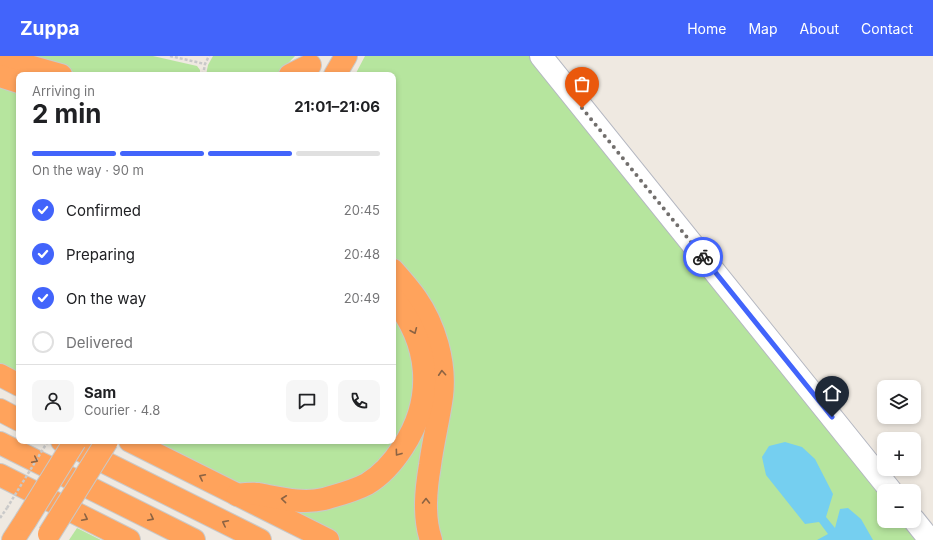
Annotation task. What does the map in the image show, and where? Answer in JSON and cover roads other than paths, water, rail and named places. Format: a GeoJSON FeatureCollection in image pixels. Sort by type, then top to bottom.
{"type":"FeatureCollection","features":[{"type":"Feature","properties":{"kind":"highway"},"geometry":{"type":"LineString","coordinates":[[0,58],[50,72]]}},
{"type":"Feature","properties":{"kind":"highway"},"geometry":{"type":"LineString","coordinates":[[296,72],[310,65]]}},
{"type":"Feature","properties":{"kind":"highway"},"geometry":{"type":"LineString","coordinates":[[0,76],[16,81]]}},
{"type":"Feature","properties":{"kind":"highway"},"geometry":{"type":"LineString","coordinates":[[396,274],[417,299],[428,321],[440,354],[442,395],[426,490],[426,514],[431,540]]}},
{"type":"Feature","properties":{"kind":"highway"},"geometry":{"type":"LineString","coordinates":[[237,495],[257,494],[277,499],[300,501],[322,499],[367,484],[386,470],[410,436],[417,421],[424,386],[424,369],[416,333],[408,318],[396,302]]}},
{"type":"Feature","properties":{"kind":"highway"},"geometry":{"type":"LineString","coordinates":[[0,375],[16,383]]}},
{"type":"Feature","properties":{"kind":"highway"},"geometry":{"type":"LineString","coordinates":[[0,410],[16,418]]}},
{"type":"Feature","properties":{"kind":"highway"},"geometry":{"type":"LineString","coordinates":[[0,443],[194,540]]}},
{"type":"Feature","properties":{"kind":"highway"},"geometry":{"type":"LineString","coordinates":[[68,444],[260,540]]}},
{"type":"Feature","properties":{"kind":"highway"},"geometry":{"type":"LineString","coordinates":[[13,540],[73,444]]}},
{"type":"Feature","properties":{"kind":"highway"},"geometry":{"type":"LineString","coordinates":[[48,537],[105,444]]}},
{"type":"Feature","properties":{"kind":"highway"},"geometry":{"type":"LineString","coordinates":[[136,444],[328,540]]}},
{"type":"Feature","properties":{"kind":"highway"},"geometry":{"type":"LineString","coordinates":[[0,475],[129,540]]}},
{"type":"Feature","properties":{"kind":"lane"},"geometry":{"type":"LineString","coordinates":[[541,56],[885,484]]}},
{"type":"Feature","properties":{"kind":"lane"},"geometry":{"type":"LineString","coordinates":[[920,528],[930,540]]}},
{"type":"Feature","properties":{"kind":"water"},"geometry":{"type":"Polygon","coordinates":[[[785,442],[802,447],[815,459],[833,494],[826,517],[835,528],[840,509],[848,508],[861,519],[873,540],[817,540],[828,534],[819,522],[805,524],[766,475],[762,457],[769,446],[785,442]]]}}]}
